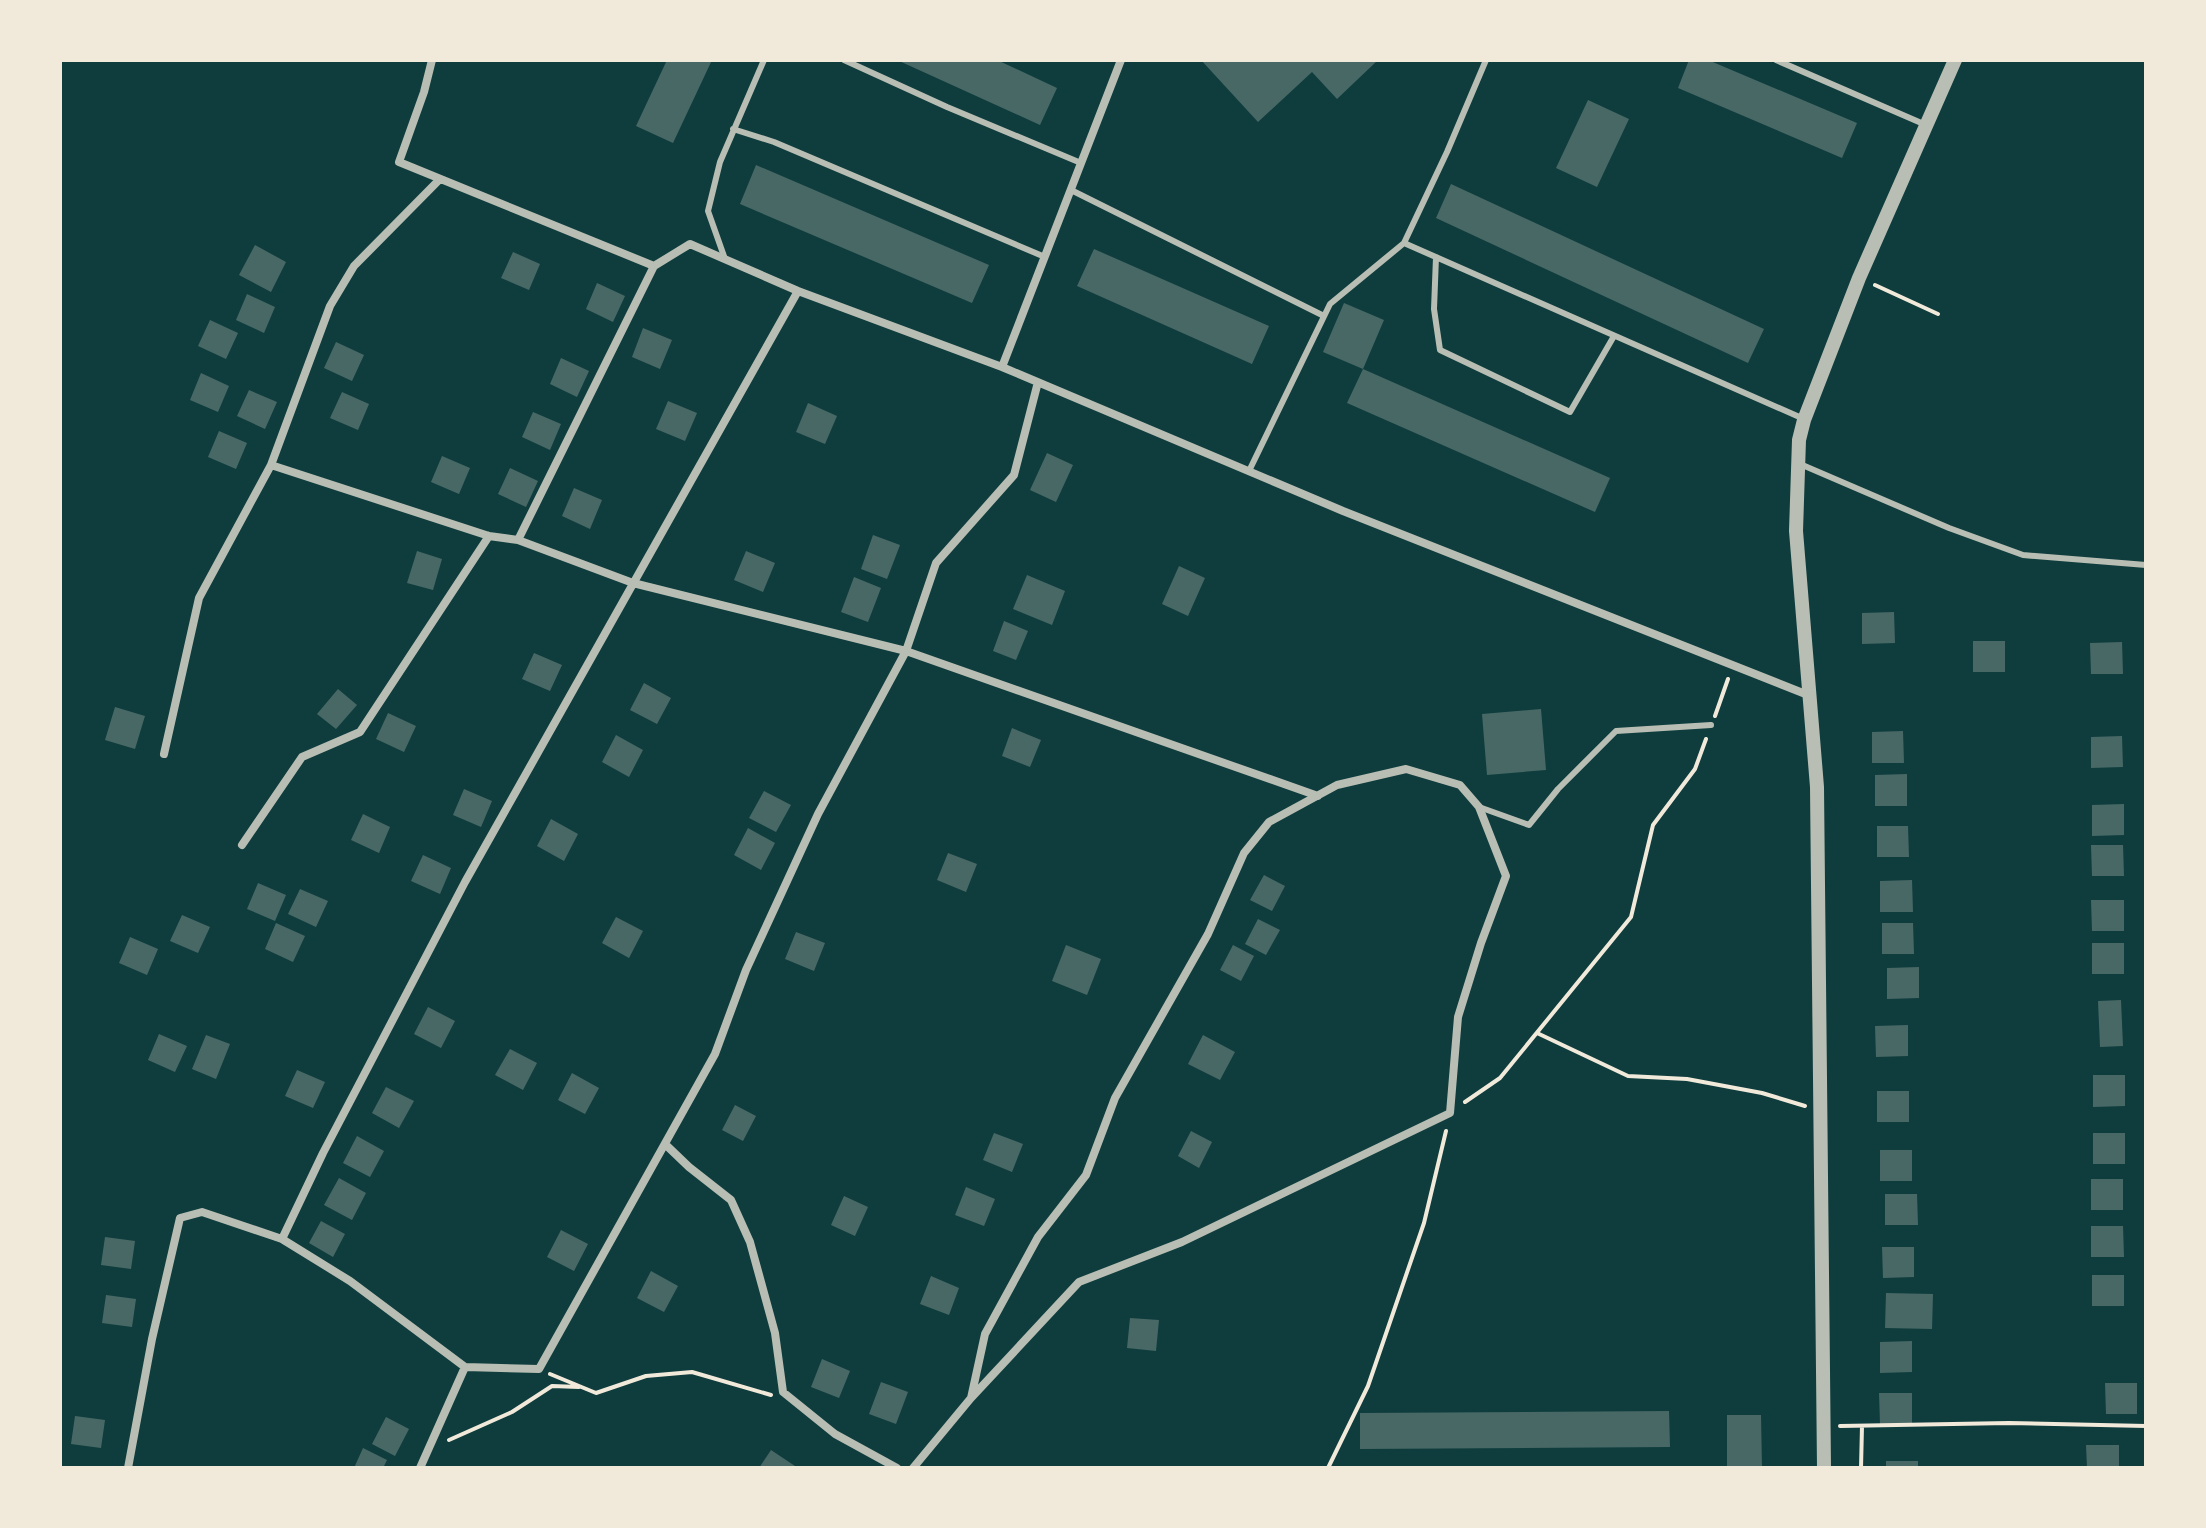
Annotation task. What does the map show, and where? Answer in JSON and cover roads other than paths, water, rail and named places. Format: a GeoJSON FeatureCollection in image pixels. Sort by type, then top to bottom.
{"type":"FeatureCollection","features":[{"type":"Feature","properties":{"kind":"street"},"geometry":{"type":"LineString","coordinates":[[432,60],[399,162],[654,266]]}},
{"type":"Feature","properties":{"kind":"street"},"geometry":{"type":"LineString","coordinates":[[1002,367],[1121,60]]}},
{"type":"Feature","properties":{"kind":"street"},"geometry":{"type":"LineString","coordinates":[[1824,1468],[1817,787],[1796,531],[1798,463],[1804,420],[1859,278],[1955,60]]}},
{"type":"Feature","properties":{"kind":"street"},"geometry":{"type":"LineString","coordinates":[[164,754],[199,598],[271,465],[330,306],[354,266],[440,179]]}},
{"type":"Feature","properties":{"kind":"street"},"geometry":{"type":"LineString","coordinates":[[518,540],[654,266],[690,244],[798,291],[1002,367],[1249,471],[1808,695]]}},
{"type":"Feature","properties":{"kind":"street"},"geometry":{"type":"LineString","coordinates":[[282,1239],[323,1153],[465,882],[798,291]]}},
{"type":"Feature","properties":{"kind":"street"},"geometry":{"type":"LineString","coordinates":[[128,1468],[152,1339],[180,1218],[202,1212],[282,1239],[350,1281],[465,1367],[539,1369],[715,1054],[746,970],[818,814],[906,651],[936,563],[1014,475],[1038,382]]}},
{"type":"Feature","properties":{"kind":"street"},"geometry":{"type":"LineString","coordinates":[[271,465],[489,536],[518,540],[633,583],[906,651],[1318,796]]}},
{"type":"Feature","properties":{"kind":"street"},"geometry":{"type":"LineString","coordinates":[[242,845],[302,757],[360,732],[489,536]]}},
{"type":"Feature","properties":{"kind":"street"},"geometry":{"type":"LineString","coordinates":[[913,1468],[971,1398],[1079,1282],[1182,1242],[1450,1113],[1458,1017],[1506,876],[1479,807],[1460,785],[1406,769],[1337,785],[1269,822],[1244,853],[1208,934],[1115,1098],[1086,1175],[1038,1237],[985,1334],[971,1398]]}},
{"type":"Feature","properties":{"kind":"street"},"geometry":{"type":"LineString","coordinates":[[665,1144],[731,1200],[750,1242],[775,1333],[783,1392],[835,1434],[897,1468]]}},
{"type":"Feature","properties":{"kind":"street"},"geometry":{"type":"LineString","coordinates":[[420,1468],[465,1367]]}},
{"type":"Feature","properties":{"kind":"lane"},"geometry":{"type":"LineString","coordinates":[[725,259],[708,211],[720,162],[764,60]]}},
{"type":"Feature","properties":{"kind":"lane"},"geometry":{"type":"LineString","coordinates":[[844,60],[1081,163]]}},
{"type":"Feature","properties":{"kind":"lane"},"geometry":{"type":"LineString","coordinates":[[1249,471],[1324,316],[1340,294],[1404,243],[1486,60]]}},
{"type":"Feature","properties":{"kind":"lane"},"geometry":{"type":"LineString","coordinates":[[1776,60],[1926,125]]}},
{"type":"Feature","properties":{"kind":"lane"},"geometry":{"type":"LineString","coordinates":[[733,129],[774,142],[1045,257]]}},
{"type":"Feature","properties":{"kind":"lane"},"geometry":{"type":"LineString","coordinates":[[1071,190],[1324,316]]}},
{"type":"Feature","properties":{"kind":"lane"},"geometry":{"type":"LineString","coordinates":[[1404,243],[1804,420]]}},
{"type":"Feature","properties":{"kind":"lane"},"geometry":{"type":"LineString","coordinates":[[1436,257],[1434,309],[1440,350],[1570,412],[1614,336]]}},
{"type":"Feature","properties":{"kind":"lane"},"geometry":{"type":"LineString","coordinates":[[1798,463],[1949,528],[2023,555],[2146,565]]}},
{"type":"Feature","properties":{"kind":"lane"},"geometry":{"type":"LineString","coordinates":[[1479,807],[1529,825],[1558,789],[1616,731],[1711,725]]}}]}
